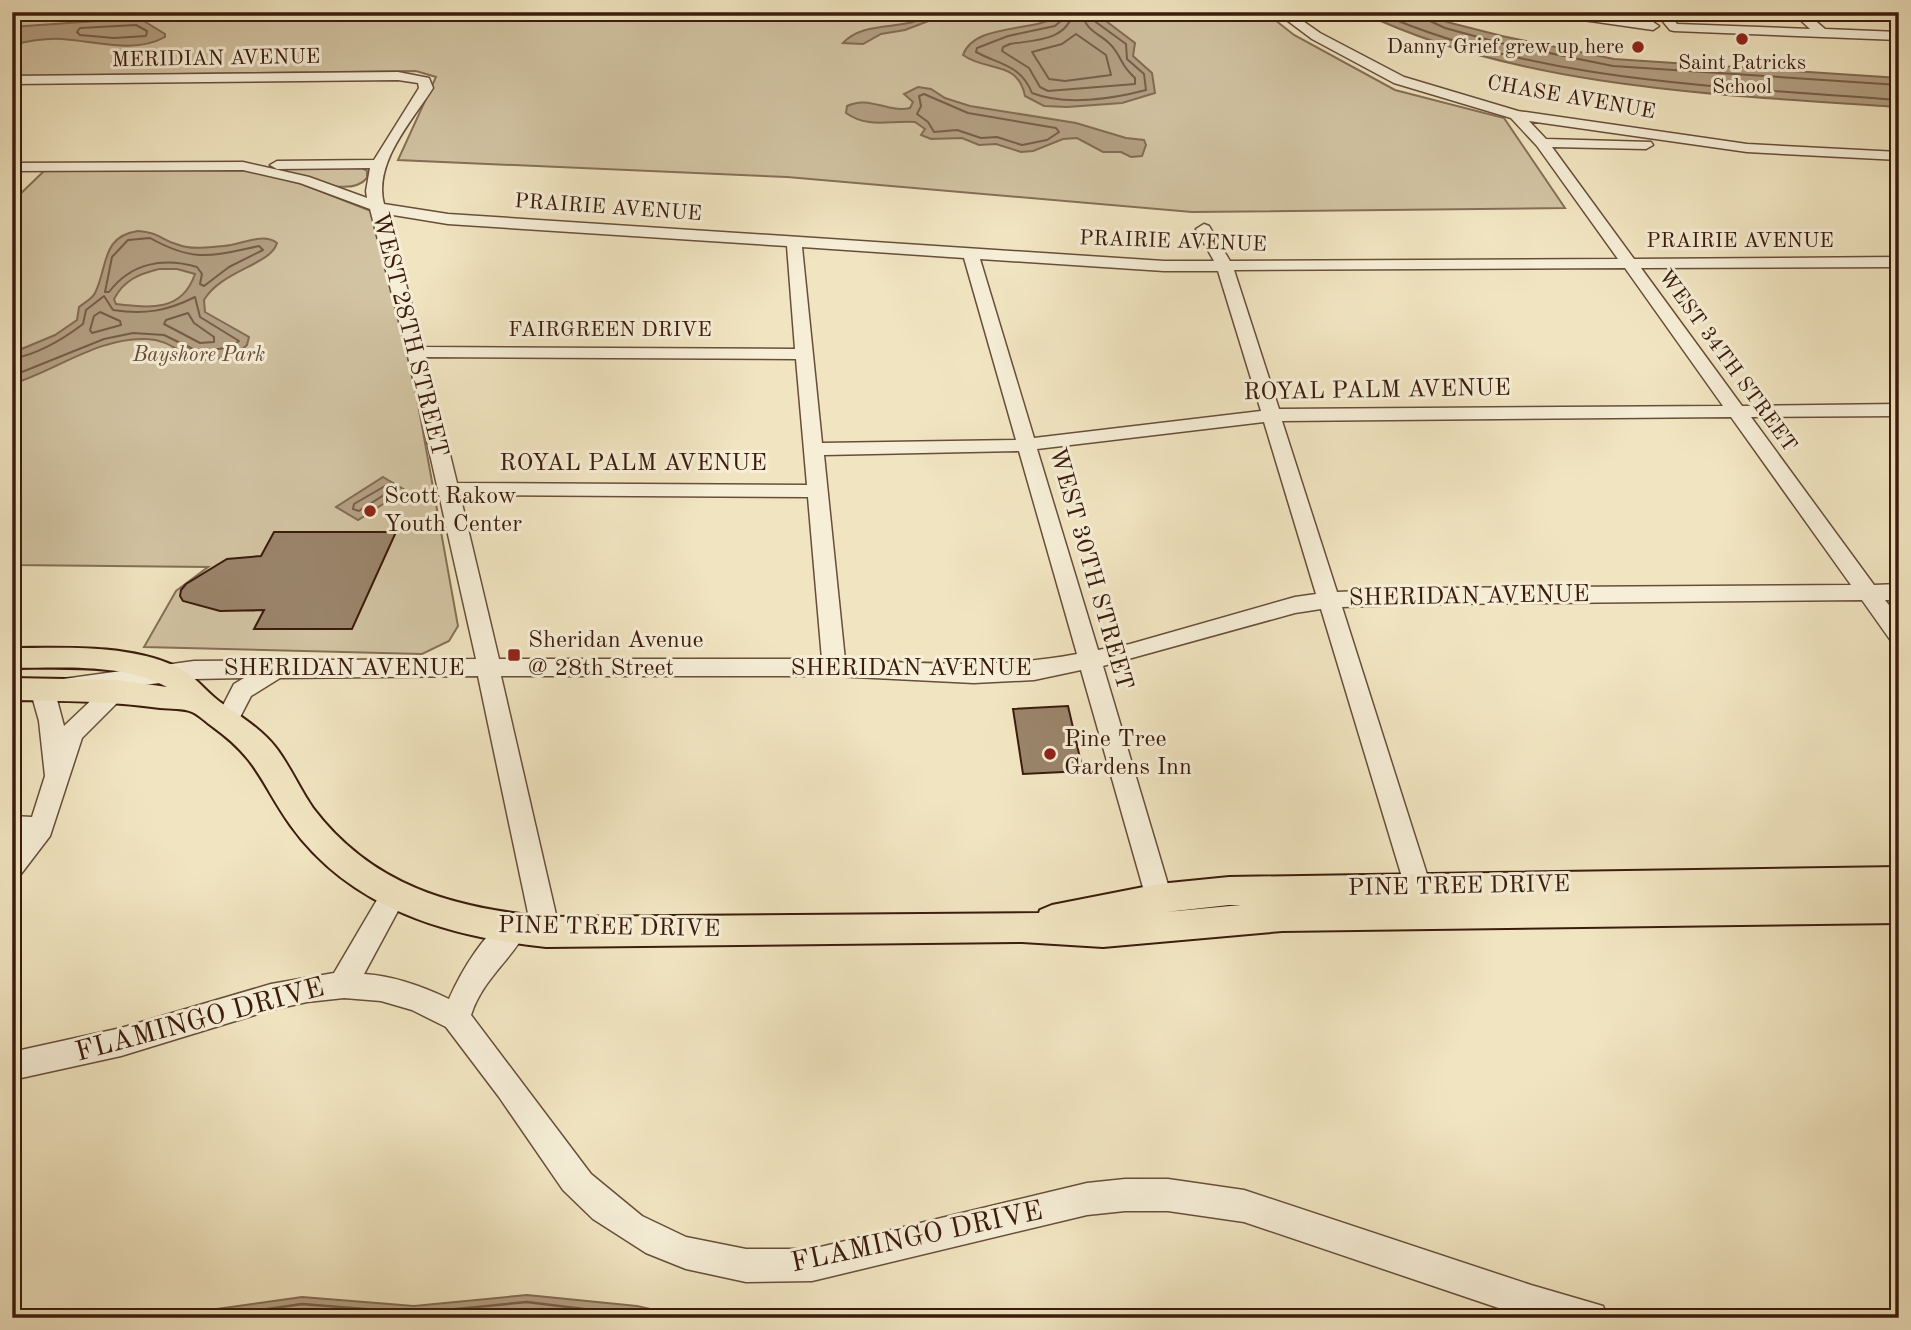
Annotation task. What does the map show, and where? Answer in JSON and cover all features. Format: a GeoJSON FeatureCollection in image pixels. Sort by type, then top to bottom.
{"type":"FeatureCollection","features":[{"type":"Feature","properties":{"kind":"main road","name":"PINE TREE DRIVE"},"geometry":{"type":"LineString","coordinates":[[12,658],[109,662],[166,674],[182,681],[201,702],[228,719],[264,755],[297,809],[329,849],[354,871],[393,896],[455,919],[513,929],[546,932],[1022,928],[1103,932],[1282,916],[1896,904]]}},
{"type":"Feature","properties":{"kind":"main road","name":"PINE TREE DRIVE"},"geometry":{"type":"LineString","coordinates":[[12,689],[117,691],[201,702]]}},
{"type":"Feature","properties":{"kind":"main road","name":"PINE TREE DRIVE"},"geometry":{"type":"LineString","coordinates":[[1022,928],[1159,898],[1229,891],[1418,887],[1896,904]]}},
{"type":"Feature","properties":{"kind":"street","name":"CHASE AVENUE"},"geometry":{"type":"LineString","coordinates":[[1282,12],[1316,36],[1399,80],[1516,114],[1747,148]]}},
{"type":"Feature","properties":{"kind":"street"},"geometry":{"type":"LineString","coordinates":[[1555,12],[1653,26]]}},
{"type":"Feature","properties":{"kind":"street"},"geometry":{"type":"LineString","coordinates":[[1661,12],[1674,27],[1899,36]]}},
{"type":"Feature","properties":{"kind":"street"},"geometry":{"type":"LineString","coordinates":[[1798,12],[1822,33]]}},
{"type":"Feature","properties":{"kind":"street","name":"MERIDIAN AVENUE"},"geometry":{"type":"LineString","coordinates":[[12,80],[398,76],[421,79],[425,88],[376,171]]}},
{"type":"Feature","properties":{"kind":"street","name":"WEST 34TH STREET"},"geometry":{"type":"LineString","coordinates":[[1516,114],[1542,143],[1899,635]]}},
{"type":"Feature","properties":{"kind":"street","name":"CHASE AVENUE"},"geometry":{"type":"LineString","coordinates":[[1542,143],[1747,148],[1899,156]]}},
{"type":"Feature","properties":{"kind":"street","name":"PRAIRIE AVENUE"},"geometry":{"type":"LineString","coordinates":[[243,166],[340,192],[378,207],[406,214],[448,219],[1164,266],[1899,262]]}},
{"type":"Feature","properties":{"kind":"street","name":"PRAIRIE AVENUE"},"geometry":{"type":"LineString","coordinates":[[12,167],[243,166],[376,171]]}},
{"type":"Feature","properties":{"kind":"street"},"geometry":{"type":"LineString","coordinates":[[340,192],[359,187],[376,171]]}},
{"type":"Feature","properties":{"kind":"street","name":"WEST 28TH STREET"},"geometry":{"type":"LineString","coordinates":[[376,171],[373,191],[416,352],[485,642],[488,668],[546,932]]}},
{"type":"Feature","properties":{"kind":"street","name":"PRAIRIE AVENUE"},"geometry":{"type":"LineString","coordinates":[[390,250],[406,233],[448,219]]}},
{"type":"Feature","properties":{"kind":"street"},"geometry":{"type":"LineString","coordinates":[[1204,229],[1225,266],[1418,887]]}},
{"type":"Feature","properties":{"kind":"street"},"geometry":{"type":"LineString","coordinates":[[794,241],[834,668]]}},
{"type":"Feature","properties":{"kind":"street","name":"WEST 30TH STREET"},"geometry":{"type":"LineString","coordinates":[[971,254],[1159,898]]}},
{"type":"Feature","properties":{"kind":"street","name":"FAIRGREEN DRIVE"},"geometry":{"type":"LineString","coordinates":[[416,352],[804,354]]}},
{"type":"Feature","properties":{"kind":"street","name":"ROYAL PALM AVENUE"},"geometry":{"type":"LineString","coordinates":[[815,449],[1027,445],[1273,415],[1899,410]]}},
{"type":"Feature","properties":{"kind":"street","name":"ROYAL PALM AVENUE"},"geometry":{"type":"LineString","coordinates":[[448,489],[818,491]]}},
{"type":"Feature","properties":{"kind":"street","name":"SHERIDAN AVENUE"},"geometry":{"type":"LineString","coordinates":[[42,689],[194,670],[834,668],[974,674],[1034,671],[1090,662],[1295,606],[1328,600],[1434,596],[1899,592]]}},
{"type":"Feature","properties":{"kind":"street"},"geometry":{"type":"LineString","coordinates":[[228,719],[242,690],[277,670]]}},
{"type":"Feature","properties":{"kind":"street"},"geometry":{"type":"LineString","coordinates":[[42,689],[51,711],[52,747],[58,777]]}},
{"type":"Feature","properties":{"kind":"street"},"geometry":{"type":"LineString","coordinates":[[12,866],[41,828],[67,744],[75,729],[117,691]]}},
{"type":"Feature","properties":{"kind":"street"},"geometry":{"type":"LineString","coordinates":[[12,827],[41,828]]}},
{"type":"Feature","properties":{"kind":"street"},"geometry":{"type":"LineString","coordinates":[[342,984],[393,896]]}},
{"type":"Feature","properties":{"kind":"street"},"geometry":{"type":"LineString","coordinates":[[456,1018],[461,1001],[481,966],[513,929]]}},
{"type":"Feature","properties":{"kind":"street","name":"FLAMINGO DRIVE"},"geometry":{"type":"LineString","coordinates":[[12,1066],[158,1032],[269,997],[342,984],[401,991],[432,1003],[456,1018],[578,1183],[609,1213],[655,1243],[709,1260],[775,1268],[812,1265],[1087,1199],[1125,1195],[1168,1195],[1244,1206],[1518,1297],[1591,1318]]}},
{"type":"Feature","properties":{"kind":"green space"},"geometry":{"type":"Polygon","coordinates":[[[12,12],[1265,12],[1294,35],[1395,90],[1504,118],[1565,208],[1192,212],[787,177],[398,160],[436,77],[416,71],[12,76],[12,12]]]}},
{"type":"Feature","properties":{"kind":"green space"},"geometry":{"type":"Polygon","coordinates":[[[358,166],[367,171],[367,178],[348,187],[322,184],[272,168],[358,166]]]}},
{"type":"Feature","properties":{"kind":"green space","name":"Bayshore Park"},"geometry":{"type":"Polygon","coordinates":[[[245,169],[302,184],[371,211],[409,354],[458,626],[449,641],[422,654],[144,647],[176,591],[208,567],[12,565],[12,202],[45,170],[245,169]]]}},
{"type":"Feature","properties":{"kind":"water"},"geometry":{"type":"Polygon","coordinates":[[[940,12],[990,12],[969,18],[944,15],[905,30],[881,34],[863,44],[843,43],[867,30],[913,22],[940,12]]]}},
{"type":"Feature","properties":{"kind":"water"},"geometry":{"type":"Polygon","coordinates":[[[1057,12],[1094,12],[1135,43],[1133,56],[1152,73],[1155,93],[1122,103],[1044,106],[1025,96],[1016,77],[1000,68],[981,64],[963,55],[969,45],[979,38],[1048,21],[1058,16],[1057,12]]]}},
{"type":"Feature","properties":{"kind":"water"},"geometry":{"type":"Polygon","coordinates":[[[1361,12],[1427,12],[1447,22],[1502,36],[1614,59],[1899,78],[1899,107],[1694,92],[1555,73],[1488,58],[1423,38],[1361,12]]]}},
{"type":"Feature","properties":{"kind":"water"},"geometry":{"type":"Polygon","coordinates":[[[139,18],[165,34],[165,37],[141,45],[128,46],[56,39],[12,45],[12,27],[139,18]]]}},
{"type":"Feature","properties":{"kind":"water"},"geometry":{"type":"Polygon","coordinates":[[[918,87],[931,89],[945,98],[970,106],[1076,123],[1126,138],[1144,140],[1146,145],[1142,156],[1131,157],[1121,152],[1103,152],[1077,138],[1063,139],[1033,151],[1021,152],[996,144],[979,145],[962,138],[931,139],[921,135],[925,129],[915,122],[863,121],[846,113],[847,106],[863,102],[910,108],[913,102],[904,94],[918,87]]]}},
{"type":"Feature","properties":{"kind":"water"},"geometry":{"type":"Polygon","coordinates":[[[146,232],[184,247],[195,248],[258,239],[277,243],[266,257],[222,282],[204,300],[205,312],[249,337],[247,345],[230,355],[208,360],[189,356],[155,340],[129,340],[94,349],[12,384],[12,353],[55,335],[77,320],[79,307],[95,293],[112,246],[126,234],[146,232]],[[159,269],[133,279],[118,292],[114,299],[116,304],[153,306],[173,301],[182,295],[195,274],[177,269],[159,269]]]}},
{"type":"Feature","properties":{"kind":"water"},"geometry":{"type":"Polygon","coordinates":[[[383,477],[405,490],[358,520],[336,507],[383,477]]]}},
{"type":"Feature","properties":{"kind":"water"},"geometry":{"type":"Polygon","coordinates":[[[527,1295],[637,1306],[690,1318],[129,1318],[188,1313],[302,1297],[414,1306],[527,1295]]]}},
{"type":"Feature","properties":{"kind":"building","name":"Scott Rakow Youth Center"},"geometry":{"type":"Polygon","coordinates":[[[274,532],[396,532],[352,629],[254,629],[264,610],[220,611],[183,601],[181,590],[186,584],[227,559],[261,556],[274,532]]]}},
{"type":"Feature","properties":{"kind":"building","name":"Pine Tree Gardens Inn"},"geometry":{"type":"Polygon","coordinates":[[[1068,706],[1083,771],[1023,774],[1013,709],[1068,706]]]}},
{"type":"Feature","properties":{"kind":"place","name":"Saint Patricks School"},"geometry":{"type":"Point","coordinates":[1742,39]}},
{"type":"Feature","properties":{"kind":"place","name":"Danny Grief grew up here"},"geometry":{"type":"Point","coordinates":[1638,47]}},
{"type":"Feature","properties":{"kind":"place","name":"Scott Rakow Youth Center"},"geometry":{"type":"Point","coordinates":[370,511]}},
{"type":"Feature","properties":{"kind":"place","name":"Sheridan Avenue @ 28th Street"},"geometry":{"type":"Point","coordinates":[514,655]}},
{"type":"Feature","properties":{"kind":"place","name":"Pine Tree Gardens Inn"},"geometry":{"type":"Point","coordinates":[1050,754]}}]}
